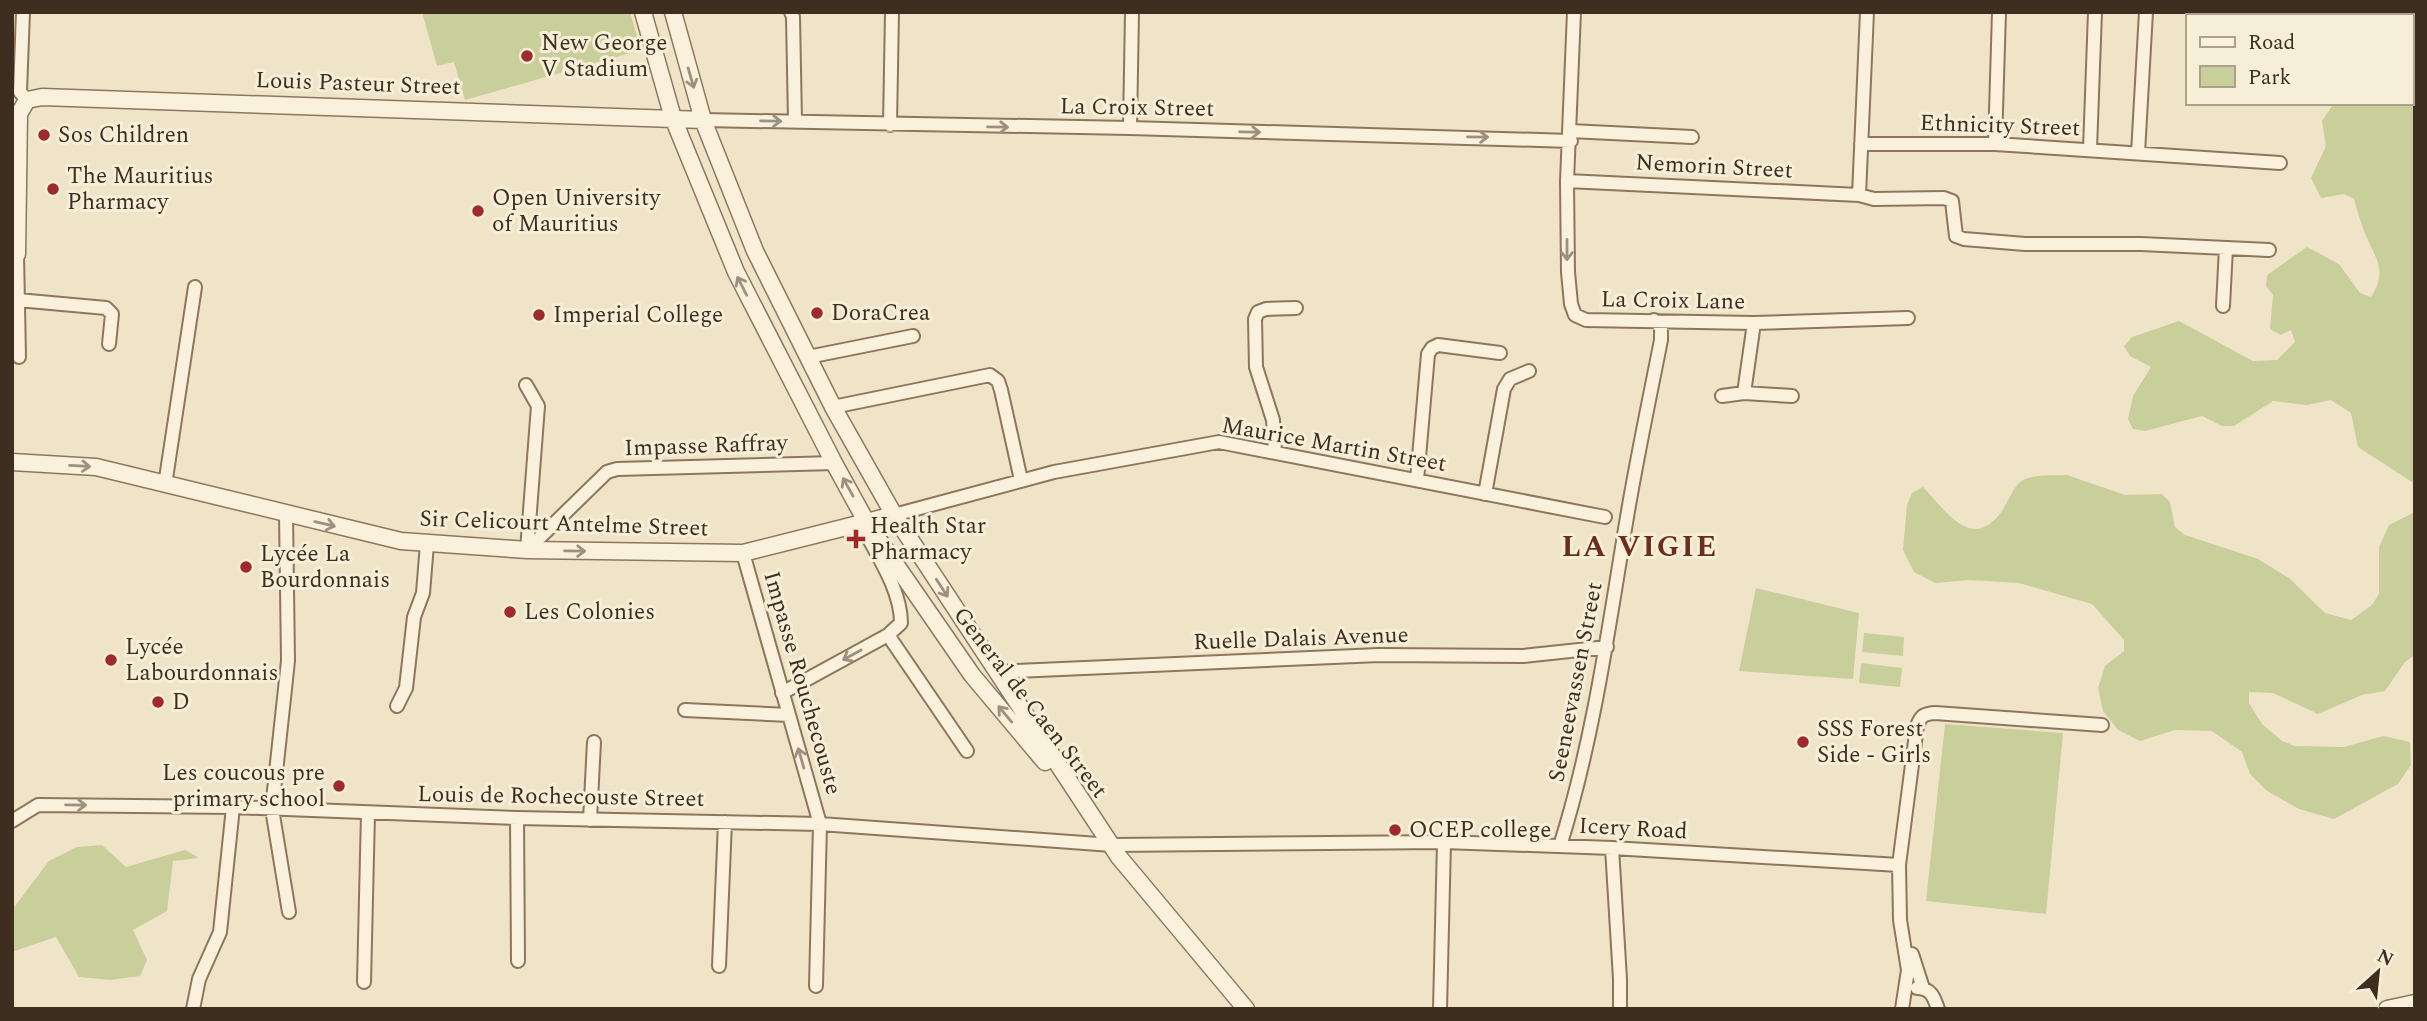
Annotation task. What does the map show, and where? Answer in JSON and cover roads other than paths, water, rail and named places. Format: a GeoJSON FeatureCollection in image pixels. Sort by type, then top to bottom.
{"type":"FeatureCollection","features":[{"type":"Feature","properties":{"kind":"street"},"geometry":{"type":"LineString","coordinates":[[19,357],[15,254],[19,114],[34,99],[20,92],[23,12]]}},
{"type":"Feature","properties":{"kind":"street","name":"General de Caen Street"},"geometry":{"type":"LineString","coordinates":[[643,12],[673,118],[738,278],[864,523],[972,675],[1096,823]]}},
{"type":"Feature","properties":{"kind":"street","name":"General de Caen Street"},"geometry":{"type":"LineString","coordinates":[[673,12],[703,120],[755,251],[833,407],[894,515],[1096,823]]}},
{"type":"Feature","properties":{"kind":"street"},"geometry":{"type":"LineString","coordinates":[[791,12],[795,121]]}},
{"type":"Feature","properties":{"kind":"street"},"geometry":{"type":"LineString","coordinates":[[890,125],[892,12]]}},
{"type":"Feature","properties":{"kind":"street"},"geometry":{"type":"LineString","coordinates":[[1130,128],[1132,12]]}},
{"type":"Feature","properties":{"kind":"street","name":"La Croix Lane"},"geometry":{"type":"LineString","coordinates":[[1574,12],[1567,181],[1567,272],[1575,315],[1586,320],[1754,323],[1908,318]]}},
{"type":"Feature","properties":{"kind":"street"},"geometry":{"type":"LineString","coordinates":[[1859,195],[1867,12]]}},
{"type":"Feature","properties":{"kind":"street"},"geometry":{"type":"LineString","coordinates":[[1995,144],[1999,12]]}},
{"type":"Feature","properties":{"kind":"street"},"geometry":{"type":"LineString","coordinates":[[2090,149],[2095,12]]}},
{"type":"Feature","properties":{"kind":"street"},"geometry":{"type":"LineString","coordinates":[[2138,153],[2146,12]]}},
{"type":"Feature","properties":{"kind":"street","name":"Louis Pasteur Street"},"geometry":{"type":"LineString","coordinates":[[34,99],[703,120]]}},
{"type":"Feature","properties":{"kind":"street","name":"La Croix Street"},"geometry":{"type":"LineString","coordinates":[[703,120],[1692,137]]}},
{"type":"Feature","properties":{"kind":"street","name":"Ethnicity Street"},"geometry":{"type":"LineString","coordinates":[[1861,144],[1995,144],[2280,163]]}},
{"type":"Feature","properties":{"kind":"street","name":"Nemorin Street"},"geometry":{"type":"LineString","coordinates":[[1567,181],[1859,195],[1874,199],[1944,198],[1952,201],[1956,236],[1964,239],[2025,244],[2226,248]]}},
{"type":"Feature","properties":{"kind":"street"},"geometry":{"type":"LineString","coordinates":[[2224,306],[2226,248],[2269,250]]}},
{"type":"Feature","properties":{"kind":"street"},"geometry":{"type":"LineString","coordinates":[[165,485],[195,287]]}},
{"type":"Feature","properties":{"kind":"street"},"geometry":{"type":"LineString","coordinates":[[18,300],[106,308],[112,314],[110,344]]}},
{"type":"Feature","properties":{"kind":"street"},"geometry":{"type":"LineString","coordinates":[[1275,452],[1273,420],[1256,367],[1255,320],[1258,312],[1266,309],[1296,308]]}},
{"type":"Feature","properties":{"kind":"street","name":"Seeneevassen Street"},"geometry":{"type":"LineString","coordinates":[[1559,846],[1575,797],[1607,647],[1638,454],[1661,340],[1661,327],[1654,320]]}},
{"type":"Feature","properties":{"kind":"street"},"geometry":{"type":"LineString","coordinates":[[1744,393],[1754,323]]}},
{"type":"Feature","properties":{"kind":"street"},"geometry":{"type":"LineString","coordinates":[[808,357],[913,336]]}},
{"type":"Feature","properties":{"kind":"street"},"geometry":{"type":"LineString","coordinates":[[1417,480],[1428,354],[1438,345],[1500,353]]}},
{"type":"Feature","properties":{"kind":"street"},"geometry":{"type":"LineString","coordinates":[[1485,494],[1504,389],[1510,379],[1530,371]]}},
{"type":"Feature","properties":{"kind":"street"},"geometry":{"type":"LineString","coordinates":[[833,407],[990,375],[998,381],[1001,390],[1021,480]]}},
{"type":"Feature","properties":{"kind":"street"},"geometry":{"type":"LineString","coordinates":[[526,385],[538,406],[527,550]]}},
{"type":"Feature","properties":{"kind":"street"},"geometry":{"type":"LineString","coordinates":[[1722,396],[1744,393],[1792,396]]}},
{"type":"Feature","properties":{"kind":"street","name":"Maurice Martin Street"},"geometry":{"type":"LineString","coordinates":[[894,515],[1021,480],[1219,442],[1605,517]]}},
{"type":"Feature","properties":{"kind":"street","name":"Sir Celicourt Antelme Street"},"geometry":{"type":"LineString","coordinates":[[12,462],[96,467],[401,541],[427,544],[527,550],[743,553],[894,515]]}},
{"type":"Feature","properties":{"kind":"street","name":"Impasse Raffray"},"geometry":{"type":"LineString","coordinates":[[527,550],[607,472],[617,469],[834,463]]}},
{"type":"Feature","properties":{"kind":"street"},"geometry":{"type":"LineString","coordinates":[[286,514],[288,661],[272,809],[289,912]]}},
{"type":"Feature","properties":{"kind":"street"},"geometry":{"type":"LineString","coordinates":[[782,694],[888,635],[901,623],[901,608],[864,523]]}},
{"type":"Feature","properties":{"kind":"street"},"geometry":{"type":"LineString","coordinates":[[397,706],[405,688],[414,617],[423,593],[427,544]]}},
{"type":"Feature","properties":{"kind":"street","name":"Impasse Rouchecouste"},"geometry":{"type":"LineString","coordinates":[[743,553],[820,824],[816,986]]}},
{"type":"Feature","properties":{"kind":"street"},"geometry":{"type":"LineString","coordinates":[[888,635],[967,751]]}},
{"type":"Feature","properties":{"kind":"street","name":"Ruelle Dalais Avenue"},"geometry":{"type":"LineString","coordinates":[[996,672],[1379,655],[1523,656],[1607,647]]}},
{"type":"Feature","properties":{"kind":"street"},"geometry":{"type":"LineString","coordinates":[[685,710],[789,715]]}},
{"type":"Feature","properties":{"kind":"street"},"geometry":{"type":"LineString","coordinates":[[1923,988],[1900,920],[1899,865],[1920,717],[1935,713],[2102,725]]}},
{"type":"Feature","properties":{"kind":"street"},"geometry":{"type":"LineString","coordinates":[[590,820],[594,742]]}},
{"type":"Feature","properties":{"kind":"street","name":"Louis de Rochecouste Street"},"geometry":{"type":"LineString","coordinates":[[12,821],[38,805],[233,807],[517,818],[820,824],[1112,845]]}},
{"type":"Feature","properties":{"kind":"street"},"geometry":{"type":"LineString","coordinates":[[193,1009],[199,979],[220,932],[233,807]]}},
{"type":"Feature","properties":{"kind":"street"},"geometry":{"type":"LineString","coordinates":[[364,982],[368,813]]}},
{"type":"Feature","properties":{"kind":"street"},"geometry":{"type":"LineString","coordinates":[[517,818],[519,961]]}},
{"type":"Feature","properties":{"kind":"street"},"geometry":{"type":"LineString","coordinates":[[719,966],[725,822]]}},
{"type":"Feature","properties":{"kind":"street"},"geometry":{"type":"LineString","coordinates":[[1096,823],[1246,1009]]}},
{"type":"Feature","properties":{"kind":"street"},"geometry":{"type":"LineString","coordinates":[[1440,1009],[1444,842]]}},
{"type":"Feature","properties":{"kind":"street","name":"Icery Road"},"geometry":{"type":"LineString","coordinates":[[1112,845],[1444,842],[1612,848],[1899,865]]}},
{"type":"Feature","properties":{"kind":"street"},"geometry":{"type":"LineString","coordinates":[[1612,848],[1620,1009]]}},
{"type":"Feature","properties":{"kind":"street"},"geometry":{"type":"LineString","coordinates":[[1902,1009],[1908,970],[1905,938]]}},
{"type":"Feature","properties":{"kind":"street"},"geometry":{"type":"LineString","coordinates":[[1905,995],[1913,989],[1923,988],[1931,993],[1937,1008]]}},
{"type":"Feature","properties":{"kind":"street"},"geometry":{"type":"LineString","coordinates":[[2387,1009],[2415,1003]]}},
{"type":"Feature","properties":{"kind":"place","name":"New George V Stadium"},"geometry":{"type":"Point","coordinates":[527,56]}},
{"type":"Feature","properties":{"kind":"place","name":"Sos Children"},"geometry":{"type":"Point","coordinates":[44,135]}},
{"type":"Feature","properties":{"kind":"place","name":"The Mauritius Pharmacy"},"geometry":{"type":"Point","coordinates":[53,189]}},
{"type":"Feature","properties":{"kind":"place","name":"Open University of Mauritius"},"geometry":{"type":"Point","coordinates":[478,211]}},
{"type":"Feature","properties":{"kind":"place","name":"DoraCrea"},"geometry":{"type":"Point","coordinates":[817,313]}},
{"type":"Feature","properties":{"kind":"place","name":"Imperial College"},"geometry":{"type":"Point","coordinates":[539,315]}},
{"type":"Feature","properties":{"kind":"place","name":"Health Star Pharmacy"},"geometry":{"type":"Point","coordinates":[856,539]}},
{"type":"Feature","properties":{"kind":"place","name":"Lycée La Bourdonnais"},"geometry":{"type":"Point","coordinates":[246,567]}},
{"type":"Feature","properties":{"kind":"place","name":"Les Colonies"},"geometry":{"type":"Point","coordinates":[510,612]}},
{"type":"Feature","properties":{"kind":"place","name":"Lycée Labourdonnais"},"geometry":{"type":"Point","coordinates":[111,660]}},
{"type":"Feature","properties":{"kind":"place","name":"D"},"geometry":{"type":"Point","coordinates":[158,702]}},
{"type":"Feature","properties":{"kind":"place","name":"SSS Forest Side - Girls"},"geometry":{"type":"Point","coordinates":[1803,742]}},
{"type":"Feature","properties":{"kind":"place","name":"Les coucous pre primary school"},"geometry":{"type":"Point","coordinates":[339,786]}},
{"type":"Feature","properties":{"kind":"place","name":"OCEP college"},"geometry":{"type":"Point","coordinates":[1395,830]}},
{"type":"Feature","properties":{"kind":"district","name":"LA VIGIE"},"geometry":{"type":"Point","coordinates":[1640,547]}}]}
